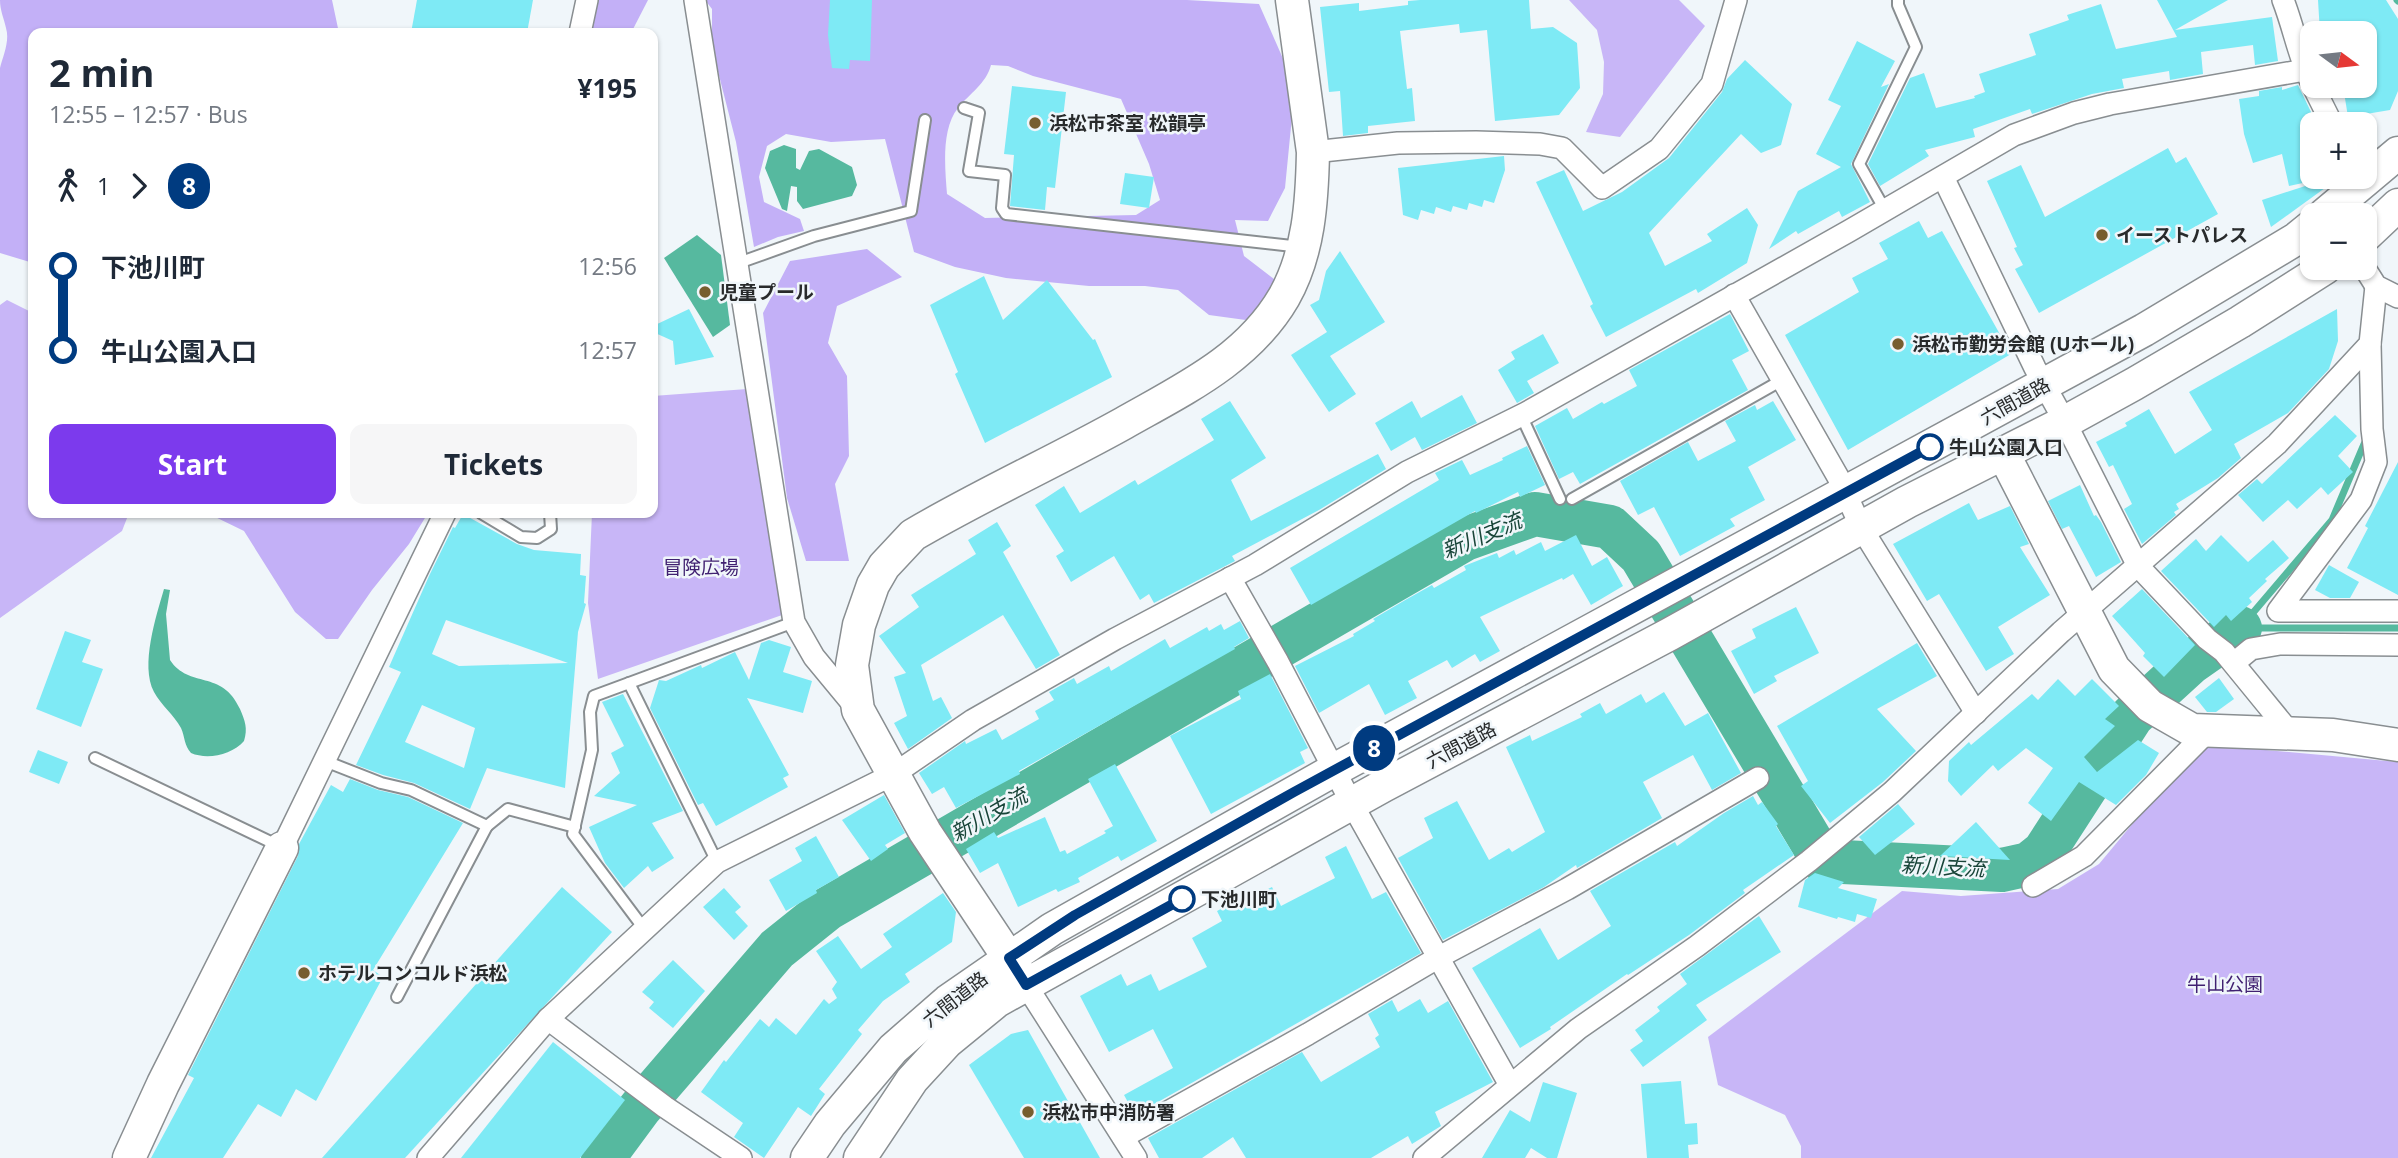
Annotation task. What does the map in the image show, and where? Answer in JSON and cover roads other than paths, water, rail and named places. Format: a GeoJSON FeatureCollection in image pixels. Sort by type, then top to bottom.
{"type":"FeatureCollection","features":[{"type":"Feature","properties":{"kind":"street"},"geometry":{"type":"LineString","coordinates":[[581,28],[587,0]]}},
{"type":"Feature","properties":{"kind":"street"},"geometry":{"type":"LineString","coordinates":[[695,0],[794,622],[814,657],[858,710],[925,832],[1136,1158]]}},
{"type":"Feature","properties":{"kind":"street"},"geometry":{"type":"LineString","coordinates":[[858,710],[853,688],[854,645],[873,585],[884,566],[912,535],[1184,389],[1228,362],[1251,341],[1272,315],[1294,278],[1303,247],[1311,201],[1313,152],[1292,0]]}},
{"type":"Feature","properties":{"kind":"street"},"geometry":{"type":"LineString","coordinates":[[1313,152],[1398,143],[1541,144],[1562,148],[1602,188],[1659,149],[1712,84],[1736,0]]}},
{"type":"Feature","properties":{"kind":"street"},"geometry":{"type":"LineString","coordinates":[[2283,0],[2300,47]]}},
{"type":"Feature","properties":{"kind":"street"},"geometry":{"type":"LineString","coordinates":[[428,1158],[548,1019],[718,862],[894,774],[973,720],[1115,639],[1230,578],[1407,472],[1521,415],[2014,135],[2074,113],[2110,104],[2300,81]]}},
{"type":"Feature","properties":{"kind":"street","name":"六間道路"},"geometry":{"type":"LineString","coordinates":[[2377,167],[2398,152]]}},
{"type":"Feature","properties":{"kind":"street"},"geometry":{"type":"LineString","coordinates":[[1943,177],[2138,566],[2222,651],[2291,734]]}},
{"type":"Feature","properties":{"kind":"street","name":"六間道路"},"geometry":{"type":"LineString","coordinates":[[2337,203],[2350,189]]}},
{"type":"Feature","properties":{"kind":"street"},"geometry":{"type":"LineString","coordinates":[[2377,225],[2398,205]]}},
{"type":"Feature","properties":{"kind":"street","name":"六間道路"},"geometry":{"type":"LineString","coordinates":[[807,1158],[830,1124],[893,1049],[948,1001],[1075,915],[1334,770],[2045,385],[2300,236]]}},
{"type":"Feature","properties":{"kind":"street","name":"六間道路"},"geometry":{"type":"LineString","coordinates":[[860,1158],[912,1080],[947,1042],[998,1001],[1352,804],[1670,634],[1907,502],[2065,422],[2241,322],[2306,280]]}},
{"type":"Feature","properties":{"kind":"street"},"geometry":{"type":"LineString","coordinates":[[2372,280],[2376,286],[2398,297]]}},
{"type":"Feature","properties":{"kind":"street"},"geometry":{"type":"LineString","coordinates":[[2376,286],[2370,344],[2372,429],[2376,462],[2361,500],[2278,611],[2398,611]]}},
{"type":"Feature","properties":{"kind":"street"},"geometry":{"type":"LineString","coordinates":[[1734,295],[1845,493],[1862,529],[1976,713]]}},
{"type":"Feature","properties":{"kind":"street"},"geometry":{"type":"LineString","coordinates":[[1424,1158],[1578,1029],[1697,946],[1810,861],[1892,792],[2084,613],[2277,444],[2370,344]]}},
{"type":"Feature","properties":{"kind":"street"},"geometry":{"type":"LineString","coordinates":[[2003,453],[2114,668],[2145,702],[2192,730],[2333,735],[2398,745]]}},
{"type":"Feature","properties":{"kind":"street"},"geometry":{"type":"LineString","coordinates":[[129,1158],[443,518]]}},
{"type":"Feature","properties":{"kind":"street"},"geometry":{"type":"LineString","coordinates":[[1230,578],[1278,662],[1352,804],[1510,1085]]}},
{"type":"Feature","properties":{"kind":"street"},"geometry":{"type":"LineString","coordinates":[[2222,651],[2280,644],[2398,645]]}},
{"type":"Feature","properties":{"kind":"street"},"geometry":{"type":"LineString","coordinates":[[2033,886],[2084,856],[2208,731]]}},
{"type":"Feature","properties":{"kind":"street"},"geometry":{"type":"LineString","coordinates":[[1123,1137],[1439,957],[1567,889],[1758,778]]}},
{"type":"Feature","properties":{"kind":"street"},"geometry":{"type":"LineString","coordinates":[[548,1019],[664,1107],[741,1158]]}},
{"type":"Feature","properties":{"kind":"lane"},"geometry":{"type":"LineString","coordinates":[[1885,210],[1858,164],[1916,47],[1898,0]]}},
{"type":"Feature","properties":{"kind":"lane"},"geometry":{"type":"LineString","coordinates":[[964,108],[979,113],[969,171],[1005,175],[1002,208],[1006,214],[1303,247]]}},
{"type":"Feature","properties":{"kind":"lane"},"geometry":{"type":"LineString","coordinates":[[738,267],[744,261],[814,236],[911,211],[925,120]]}},
{"type":"Feature","properties":{"kind":"lane"},"geometry":{"type":"LineString","coordinates":[[1572,499],[1782,380]]}},
{"type":"Feature","properties":{"kind":"lane"},"geometry":{"type":"LineString","coordinates":[[1521,415],[1560,499]]}},
{"type":"Feature","properties":{"kind":"lane"},"geometry":{"type":"LineString","coordinates":[[489,518],[521,537],[537,538],[551,529],[550,518]]}},
{"type":"Feature","properties":{"kind":"lane"},"geometry":{"type":"LineString","coordinates":[[645,930],[573,834],[592,750],[590,712],[594,696],[794,622]]}},
{"type":"Feature","properties":{"kind":"lane"},"geometry":{"type":"LineString","coordinates":[[629,683],[718,862]]}},
{"type":"Feature","properties":{"kind":"lane"},"geometry":{"type":"LineString","coordinates":[[95,758],[282,848]]}},
{"type":"Feature","properties":{"kind":"lane"},"geometry":{"type":"LineString","coordinates":[[325,761],[381,783],[411,790],[487,826]]}},
{"type":"Feature","properties":{"kind":"lane"},"geometry":{"type":"LineString","coordinates":[[397,997],[487,826],[508,809],[575,827]]}},
{"type":"Feature","properties":{"kind":"waterway"},"geometry":{"type":"LineString","coordinates":[[2240,628],[2332,520],[2364,444]]}},
{"type":"Feature","properties":{"kind":"waterway","name":"新川支流"},"geometry":{"type":"LineString","coordinates":[[603,1158],[640,1108],[777,949],[827,909],[1465,539],[1535,514],[1610,527],[1641,556],[1823,861],[2002,870],[2029,864],[2044,852],[2132,716],[2190,663],[2240,628]]}},
{"type":"Feature","properties":{"kind":"waterway","name":"新川支流"},"geometry":{"type":"LineString","coordinates":[[2240,628],[2398,628]]}},
{"type":"Feature","properties":{"kind":"place","name":"浜松市茶室 松韻亭"},"geometry":{"type":"Point","coordinates":[1035,123]}},
{"type":"Feature","properties":{"kind":"place","name":"イーストパレス"},"geometry":{"type":"Point","coordinates":[2102,235]}},
{"type":"Feature","properties":{"kind":"place","name":"児童プール"},"geometry":{"type":"Point","coordinates":[705,292]}},
{"type":"Feature","properties":{"kind":"place","name":"浜松市勤労会館 (Uホール)"},"geometry":{"type":"Point","coordinates":[1898,344]}},
{"type":"Feature","properties":{"kind":"place","name":"牛山公園入口"},"geometry":{"type":"Point","coordinates":[1930,447]}},
{"type":"Feature","properties":{"kind":"place","name":"下池川町"},"geometry":{"type":"Point","coordinates":[1182,899]}},
{"type":"Feature","properties":{"kind":"place","name":"ホテルコンコルド浜松"},"geometry":{"type":"Point","coordinates":[304,973]}},
{"type":"Feature","properties":{"kind":"place","name":"浜松市中消防署"},"geometry":{"type":"Point","coordinates":[1028,1112]}},
{"type":"Feature","properties":{"kind":"park label","name":"冒険広場"},"geometry":{"type":"Point","coordinates":[701,567]}},
{"type":"Feature","properties":{"kind":"park label","name":"牛山公園"},"geometry":{"type":"Point","coordinates":[2225,984]}}]}
